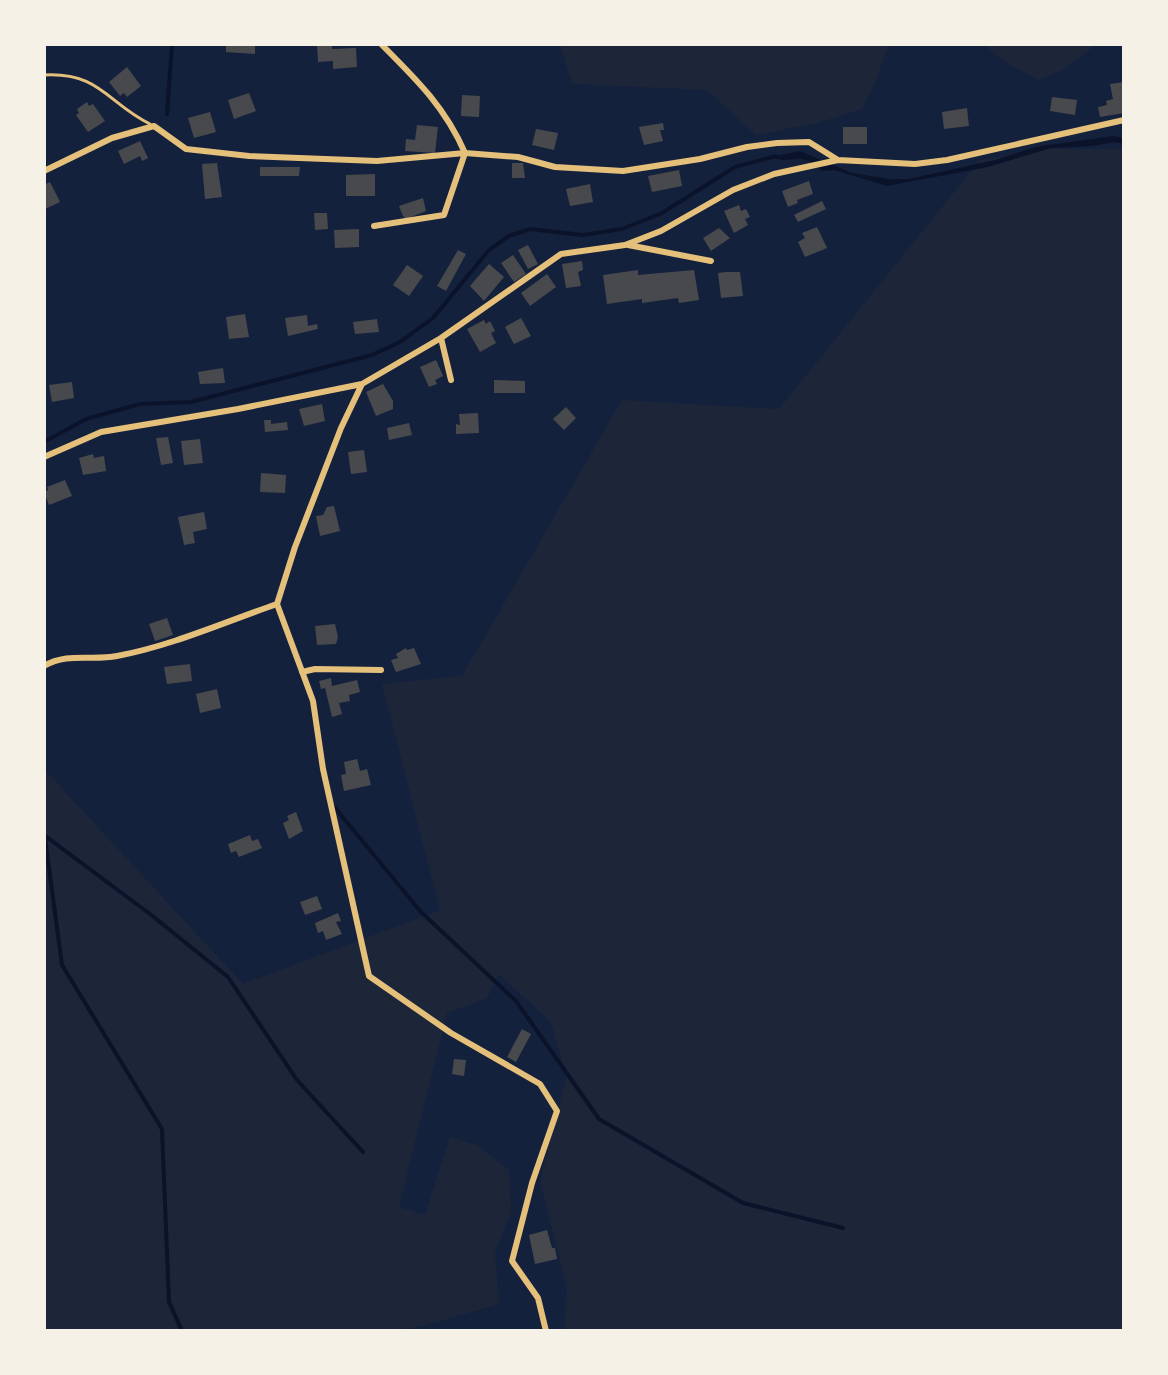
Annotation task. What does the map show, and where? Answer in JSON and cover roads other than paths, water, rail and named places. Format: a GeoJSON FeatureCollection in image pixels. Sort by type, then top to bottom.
{"type":"FeatureCollection","features":[{"type":"Feature","properties":{"kind":"street"},"geometry":{"type":"LineString","coordinates":[[374,226],[444,215],[465,153],[455,128],[436,100],[381,44]]}},
{"type":"Feature","properties":{"kind":"street"},"geometry":{"type":"LineString","coordinates":[[44,457],[101,432],[362,384],[441,338],[561,254],[625,245],[661,231],[733,190],[774,174],[836,161],[915,164],[947,160],[1124,120]]}},
{"type":"Feature","properties":{"kind":"street"},"geometry":{"type":"LineString","coordinates":[[44,171],[112,138],[154,126],[186,149],[249,156],[377,161],[465,153],[518,157],[555,167],[623,171],[700,159],[747,147],[809,142],[836,161]]}},
{"type":"Feature","properties":{"kind":"street"},"geometry":{"type":"LineString","coordinates":[[625,245],[711,261]]}},
{"type":"Feature","properties":{"kind":"street"},"geometry":{"type":"LineString","coordinates":[[441,338],[451,380]]}},
{"type":"Feature","properties":{"kind":"street"},"geometry":{"type":"LineString","coordinates":[[362,384],[341,428],[295,547],[277,604],[313,701],[323,769],[369,976],[451,1033],[540,1084],[557,1111],[532,1183],[512,1261],[538,1298],[546,1331]]}},
{"type":"Feature","properties":{"kind":"street"},"geometry":{"type":"LineString","coordinates":[[44,666],[74,656],[114,657],[277,604]]}},
{"type":"Feature","properties":{"kind":"street"},"geometry":{"type":"LineString","coordinates":[[302,672],[315,669],[381,670]]}},
{"type":"Feature","properties":{"kind":"lane"},"geometry":{"type":"LineString","coordinates":[[44,75],[82,78],[154,126]]}},
{"type":"Feature","properties":{"kind":"waterway"},"geometry":{"type":"LineString","coordinates":[[167,114],[172,44]]}},
{"type":"Feature","properties":{"kind":"waterway"},"geometry":{"type":"LineString","coordinates":[[44,442],[86,419],[140,404],[191,402],[372,355],[400,342],[433,318],[489,250],[509,236],[530,229],[582,235],[622,229],[662,213],[735,167],[776,156]]}},
{"type":"Feature","properties":{"kind":"waterway"},"geometry":{"type":"LineString","coordinates":[[331,803],[421,912],[516,1001],[599,1119],[743,1203],[843,1228]]}},
{"type":"Feature","properties":{"kind":"waterway"},"geometry":{"type":"LineString","coordinates":[[44,835],[228,977],[297,1080],[363,1152]]}},
{"type":"Feature","properties":{"kind":"waterway"},"geometry":{"type":"LineString","coordinates":[[45,838],[62,965],[162,1129],[169,1302],[182,1331]]}}]}
